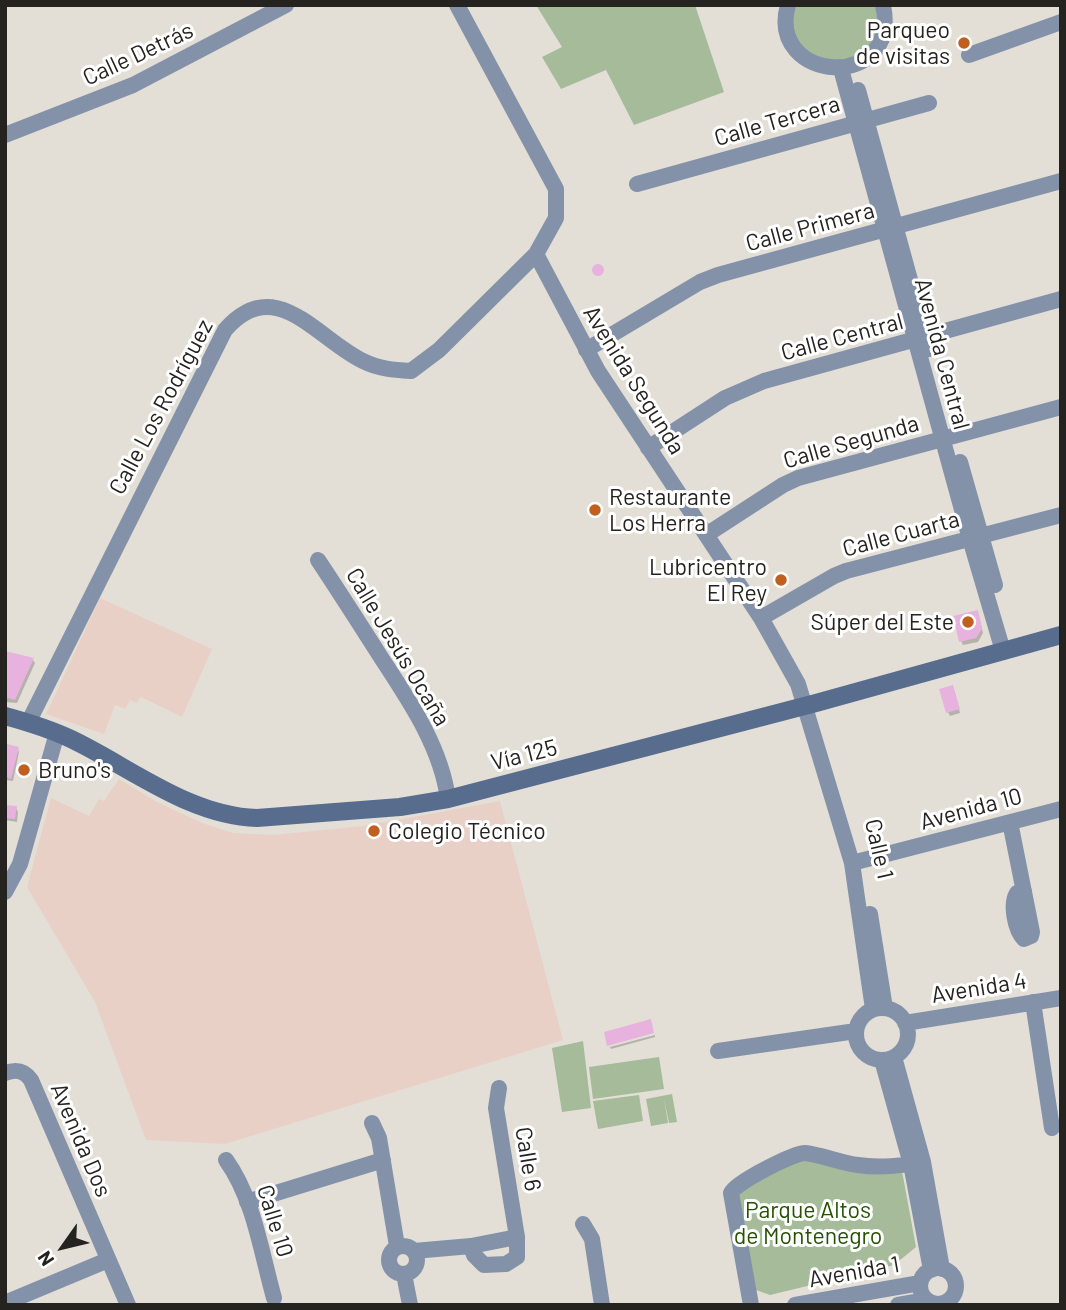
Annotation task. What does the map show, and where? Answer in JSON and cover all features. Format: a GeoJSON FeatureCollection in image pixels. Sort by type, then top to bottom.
{"type":"FeatureCollection","features":[{"type":"Feature","properties":{"kind":"main road","name":"Vía 125"},"geometry":{"type":"LineString","coordinates":[[5,716],[57,733],[170,792],[216,812],[239,818],[400,807],[448,799],[811,705],[1061,635]]}},
{"type":"Feature","properties":{"kind":"street","name":"Calle Detrás"},"geometry":{"type":"LineString","coordinates":[[5,135],[133,85],[286,5]]}},
{"type":"Feature","properties":{"kind":"street","name":"Calle Los Rodríguez"},"geometry":{"type":"LineString","coordinates":[[28,723],[219,341],[236,317],[251,308],[274,306],[299,317],[361,360],[384,369],[411,371],[439,350],[536,254],[556,218],[556,189],[457,5]]}},
{"type":"Feature","properties":{"kind":"street"},"geometry":{"type":"LineString","coordinates":[[788,5],[786,27],[796,50],[816,65],[846,68],[866,59],[881,39],[885,23],[883,5]]}},
{"type":"Feature","properties":{"kind":"street"},"geometry":{"type":"LineString","coordinates":[[969,55],[1061,22]]}},
{"type":"Feature","properties":{"kind":"street","name":"Avenida Central"},"geometry":{"type":"LineString","coordinates":[[846,68],[1008,649]]}},
{"type":"Feature","properties":{"kind":"street","name":"Calle Tercera"},"geometry":{"type":"LineString","coordinates":[[638,184],[929,103]]}},
{"type":"Feature","properties":{"kind":"street","name":"Calle Primera"},"geometry":{"type":"LineString","coordinates":[[586,350],[700,282],[718,275],[1061,181]]}},
{"type":"Feature","properties":{"kind":"street","name":"Avenida Segunda"},"geometry":{"type":"LineString","coordinates":[[536,254],[586,350],[761,618],[811,705]]}},
{"type":"Feature","properties":{"kind":"street","name":"Calle Central"},"geometry":{"type":"LineString","coordinates":[[648,448],[743,389],[1061,299]]}},
{"type":"Feature","properties":{"kind":"street","name":"Calle Segunda"},"geometry":{"type":"LineString","coordinates":[[706,535],[783,485],[799,478],[1061,407]]}},
{"type":"Feature","properties":{"kind":"street","name":"Calle Cuarta"},"geometry":{"type":"LineString","coordinates":[[761,618],[834,576],[1061,515]]}},
{"type":"Feature","properties":{"kind":"street","name":"Calle Jesús Ocaña"},"geometry":{"type":"LineString","coordinates":[[318,560],[414,709],[439,761],[446,781],[448,799]]}},
{"type":"Feature","properties":{"kind":"street","name":"Calle 1"},"geometry":{"type":"LineString","coordinates":[[811,705],[857,862],[879,1009]]}},
{"type":"Feature","properties":{"kind":"street"},"geometry":{"type":"LineString","coordinates":[[5,892],[20,864],[57,733]]}},
{"type":"Feature","properties":{"kind":"street","name":"Avenida 10"},"geometry":{"type":"LineString","coordinates":[[857,862],[1061,809]]}},
{"type":"Feature","properties":{"kind":"street"},"geometry":{"type":"LineString","coordinates":[[1010,822],[1024,891]]}},
{"type":"Feature","properties":{"kind":"street","name":"Avenida 4"},"geometry":{"type":"LineString","coordinates":[[905,1023],[1061,998]]}},
{"type":"Feature","properties":{"kind":"street"},"geometry":{"type":"LineString","coordinates":[[1033,1002],[1052,1128]]}},
{"type":"Feature","properties":{"kind":"street"},"geometry":{"type":"LineString","coordinates":[[879,1009],[897,1013],[905,1023],[908,1039],[900,1053],[888,1059],[866,1055],[856,1040],[861,1018],[879,1009]]}},
{"type":"Feature","properties":{"kind":"street"},"geometry":{"type":"LineString","coordinates":[[718,1051],[856,1031]]}},
{"type":"Feature","properties":{"kind":"street"},"geometry":{"type":"LineString","coordinates":[[888,1059],[917,1163],[937,1270]]}},
{"type":"Feature","properties":{"kind":"street","name":"Avenida Dos"},"geometry":{"type":"LineString","coordinates":[[5,1073],[23,1072],[31,1080],[128,1305]]}},
{"type":"Feature","properties":{"kind":"street","name":"Calle 6"},"geometry":{"type":"LineString","coordinates":[[499,1088],[496,1108],[517,1237]]}},
{"type":"Feature","properties":{"kind":"street"},"geometry":{"type":"LineString","coordinates":[[372,1123],[379,1138],[397,1246]]}},
{"type":"Feature","properties":{"kind":"street"},"geometry":{"type":"LineString","coordinates":[[751,1305],[731,1193],[734,1186],[803,1153],[860,1166],[917,1163]]}},
{"type":"Feature","properties":{"kind":"street","name":"Calle 10"},"geometry":{"type":"LineString","coordinates":[[226,1160],[235,1173],[247,1202],[274,1298]]}},
{"type":"Feature","properties":{"kind":"street"},"geometry":{"type":"LineString","coordinates":[[247,1202],[383,1160]]}},
{"type":"Feature","properties":{"kind":"street"},"geometry":{"type":"LineString","coordinates":[[583,1224],[592,1239],[602,1305]]}},
{"type":"Feature","properties":{"kind":"street"},"geometry":{"type":"LineString","coordinates":[[414,1251],[416,1265],[410,1272],[404,1274],[393,1270],[388,1262],[390,1252],[397,1246],[407,1246],[414,1251],[471,1246],[517,1237],[517,1257],[506,1264],[484,1265],[474,1255],[471,1246]]}},
{"type":"Feature","properties":{"kind":"street"},"geometry":{"type":"LineString","coordinates":[[5,1303],[108,1260]]}},
{"type":"Feature","properties":{"kind":"street"},"geometry":{"type":"LineString","coordinates":[[937,1270],[952,1276],[955,1287],[951,1298],[937,1303],[920,1289],[920,1283],[922,1278],[937,1270]]}},
{"type":"Feature","properties":{"kind":"street"},"geometry":{"type":"LineString","coordinates":[[404,1274],[410,1305]]}},
{"type":"Feature","properties":{"kind":"street","name":"Avenida 1"},"geometry":{"type":"LineString","coordinates":[[795,1305],[920,1283]]}},
{"type":"Feature","properties":{"kind":"street","name":"Avenida 1"},"geometry":{"type":"LineString","coordinates":[[898,1305],[937,1303]]}},
{"type":"Feature","properties":{"kind":"shaded area"},"geometry":{"type":"Polygon","coordinates":[[[100,598],[212,649],[182,717],[141,697],[137,703],[130,700],[125,709],[115,705],[104,734],[46,714],[100,598]]]}},
{"type":"Feature","properties":{"kind":"shaded area"},"geometry":{"type":"Polygon","coordinates":[[[119,779],[157,802],[202,823],[233,833],[273,835],[364,826],[500,801],[563,1040],[225,1144],[146,1140],[95,1002],[27,887],[51,798],[89,816],[99,799],[104,801],[119,779]]]}},
{"type":"Feature","properties":{"kind":"green space"},"geometry":{"type":"Polygon","coordinates":[[[536,5],[695,5],[724,92],[634,125],[606,70],[561,89],[542,57],[562,47],[536,5]]]}},
{"type":"Feature","properties":{"kind":"green space"},"geometry":{"type":"Polygon","coordinates":[[[794,5],[876,5],[877,32],[871,45],[848,62],[819,60],[797,42],[792,28],[794,5]]]}},
{"type":"Feature","properties":{"kind":"green space"},"geometry":{"type":"Polygon","coordinates":[[[583,1041],[591,1108],[562,1112],[552,1048],[583,1041]]]}},
{"type":"Feature","properties":{"kind":"green space"},"geometry":{"type":"Polygon","coordinates":[[[659,1057],[664,1089],[593,1099],[589,1067],[659,1057]]]}},
{"type":"Feature","properties":{"kind":"green space"},"geometry":{"type":"Polygon","coordinates":[[[672,1094],[677,1122],[669,1123],[664,1099],[668,1123],[651,1126],[646,1099],[672,1094]]]}},
{"type":"Feature","properties":{"kind":"green space"},"geometry":{"type":"Polygon","coordinates":[[[639,1095],[643,1121],[598,1129],[593,1101],[639,1095]]]}},
{"type":"Feature","properties":{"kind":"green space","name":"Parque Altos de Montenegro"},"geometry":{"type":"Polygon","coordinates":[[[802,1159],[902,1171],[916,1247],[894,1265],[770,1295],[756,1290],[738,1190],[802,1159]]]}},
{"type":"Feature","properties":{"kind":"building"},"geometry":{"type":"Polygon","coordinates":[[[598,264],[604,270],[598,276],[592,270],[598,264]]]}},
{"type":"Feature","properties":{"kind":"building","name":"Súper del Este"},"geometry":{"type":"Polygon","coordinates":[[[978,610],[982,629],[976,638],[959,642],[953,616],[978,610]]]}},
{"type":"Feature","properties":{"kind":"building"},"geometry":{"type":"Polygon","coordinates":[[[5,651],[34,658],[15,700],[5,697],[5,651]]]}},
{"type":"Feature","properties":{"kind":"building"},"geometry":{"type":"Polygon","coordinates":[[[953,685],[960,709],[946,713],[939,689],[953,685]]]}},
{"type":"Feature","properties":{"kind":"building"},"geometry":{"type":"Polygon","coordinates":[[[7,744],[19,747],[11,779],[5,777],[7,744]]]}},
{"type":"Feature","properties":{"kind":"building"},"geometry":{"type":"Polygon","coordinates":[[[5,805],[17,806],[15,819],[5,818],[5,805]]]}},
{"type":"Feature","properties":{"kind":"building","name":"Colegio Técnico"},"geometry":{"type":"Polygon","coordinates":[[[378,827],[378,833],[369,834],[368,828],[378,827]]]}},
{"type":"Feature","properties":{"kind":"building"},"geometry":{"type":"Polygon","coordinates":[[[651,1019],[654,1033],[607,1046],[604,1032],[651,1019]]]}},
{"type":"Feature","properties":{"kind":"place","name":"Parqueo de visitas"},"geometry":{"type":"Point","coordinates":[964,43]}},
{"type":"Feature","properties":{"kind":"place","name":"Restaurante Los Herra"},"geometry":{"type":"Point","coordinates":[595,510]}},
{"type":"Feature","properties":{"kind":"place","name":"Lubricentro El Rey"},"geometry":{"type":"Point","coordinates":[781,580]}},
{"type":"Feature","properties":{"kind":"place","name":"Súper del Este"},"geometry":{"type":"Point","coordinates":[968,622]}},
{"type":"Feature","properties":{"kind":"place","name":"Bruno's"},"geometry":{"type":"Point","coordinates":[24,770]}},
{"type":"Feature","properties":{"kind":"place","name":"Colegio Técnico"},"geometry":{"type":"Point","coordinates":[374,831]}}]}
